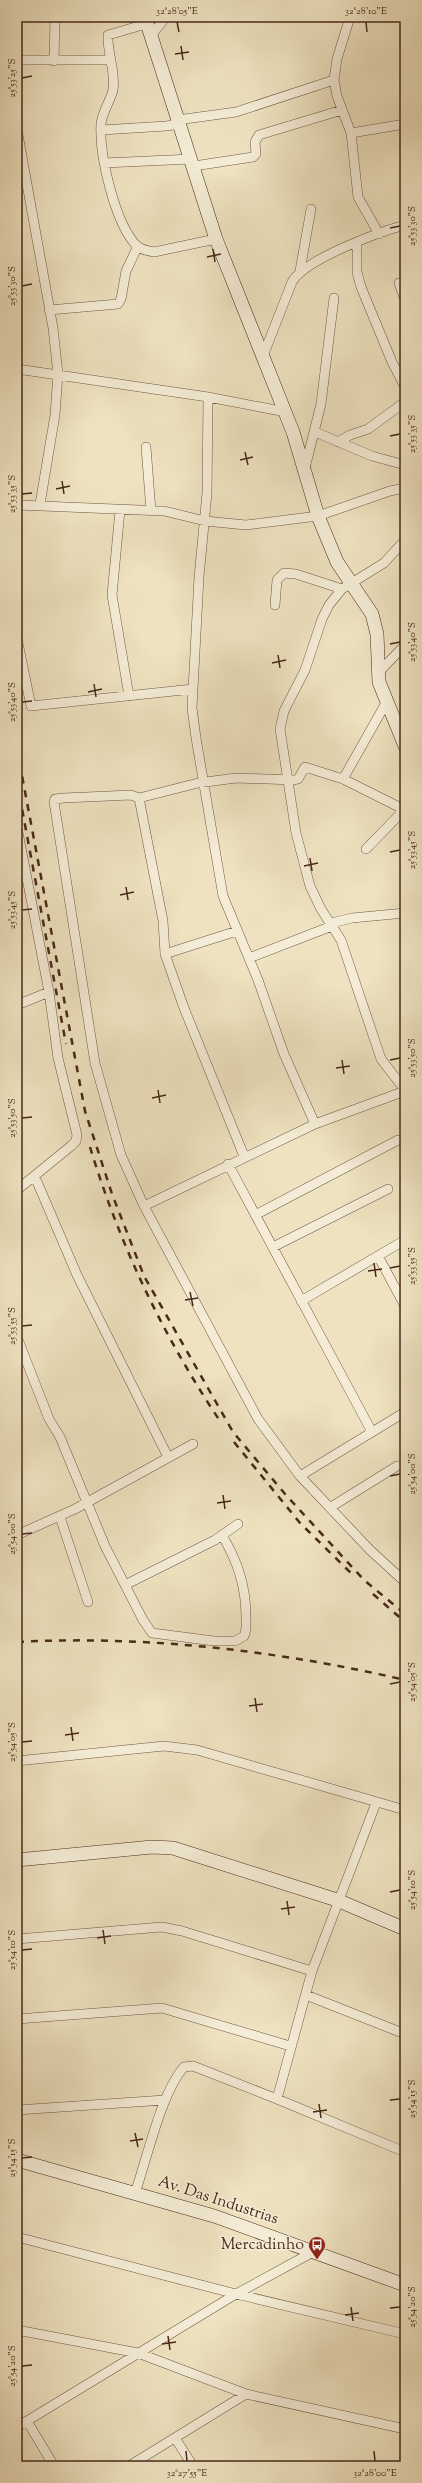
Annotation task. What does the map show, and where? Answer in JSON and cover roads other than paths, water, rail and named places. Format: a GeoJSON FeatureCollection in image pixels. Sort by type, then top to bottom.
{"type":"FeatureCollection","features":[{"type":"Feature","properties":{"kind":"street"},"geometry":{"type":"LineString","coordinates":[[54,61],[55,17]]}},
{"type":"Feature","properties":{"kind":"street"},"geometry":{"type":"LineString","coordinates":[[150,37],[166,17]]}},
{"type":"Feature","properties":{"kind":"street"},"geometry":{"type":"LineString","coordinates":[[350,17],[337,59],[334,80],[342,110],[351,133],[356,192],[379,234]]}},
{"type":"Feature","properties":{"kind":"street"},"geometry":{"type":"LineString","coordinates":[[216,239],[154,252],[146,251],[138,246],[113,199],[104,163],[102,130],[104,111],[113,89],[108,35],[145,20],[176,120],[193,162],[216,239],[286,412],[305,468],[318,516],[347,587],[372,614],[377,634],[379,682],[405,746]]}},
{"type":"Feature","properties":{"kind":"street"},"geometry":{"type":"LineString","coordinates":[[17,60],[110,60]]}},
{"type":"Feature","properties":{"kind":"street"},"geometry":{"type":"LineString","coordinates":[[102,130],[166,126],[172,125],[176,120],[236,112],[334,80]]}},
{"type":"Feature","properties":{"kind":"street"},"geometry":{"type":"LineString","coordinates":[[104,163],[193,162],[253,157],[256,154],[255,142],[259,135],[342,110]]}},
{"type":"Feature","properties":{"kind":"street"},"geometry":{"type":"LineString","coordinates":[[351,133],[405,124]]}},
{"type":"Feature","properties":{"kind":"street"},"geometry":{"type":"LineString","coordinates":[[17,130],[49,310],[58,374],[55,416],[40,504]]}},
{"type":"Feature","properties":{"kind":"street"},"geometry":{"type":"LineString","coordinates":[[300,271],[311,209]]}},
{"type":"Feature","properties":{"kind":"street"},"geometry":{"type":"LineString","coordinates":[[263,356],[292,282],[300,271],[330,254],[405,225]]}},
{"type":"Feature","properties":{"kind":"street"},"geometry":{"type":"LineString","coordinates":[[357,244],[357,272],[361,287],[392,362],[405,387]]}},
{"type":"Feature","properties":{"kind":"street"},"geometry":{"type":"LineString","coordinates":[[49,310],[118,304],[121,299],[126,271],[138,246]]}},
{"type":"Feature","properties":{"kind":"street"},"geometry":{"type":"LineString","coordinates":[[398,283],[405,300]]}},
{"type":"Feature","properties":{"kind":"street"},"geometry":{"type":"LineString","coordinates":[[305,468],[321,404],[334,298]]}},
{"type":"Feature","properties":{"kind":"street"},"geometry":{"type":"LineString","coordinates":[[17,369],[208,397],[286,412]]}},
{"type":"Feature","properties":{"kind":"street"},"geometry":{"type":"LineString","coordinates":[[208,397],[206,521],[199,577],[192,708],[223,896],[250,958],[284,1054],[315,1124]]}},
{"type":"Feature","properties":{"kind":"street"},"geometry":{"type":"LineString","coordinates":[[338,442],[350,435],[368,429],[405,402]]}},
{"type":"Feature","properties":{"kind":"street"},"geometry":{"type":"LineString","coordinates":[[315,432],[372,456],[405,465]]}},
{"type":"Feature","properties":{"kind":"street"},"geometry":{"type":"LineString","coordinates":[[146,447],[151,510]]}},
{"type":"Feature","properties":{"kind":"street"},"geometry":{"type":"LineString","coordinates":[[17,505],[40,504],[120,510],[151,510],[206,521],[246,525],[318,516],[390,491],[405,488]]}},
{"type":"Feature","properties":{"kind":"street"},"geometry":{"type":"LineString","coordinates":[[120,510],[112,596],[129,696]]}},
{"type":"Feature","properties":{"kind":"street"},"geometry":{"type":"LineString","coordinates":[[144,1206],[244,1156],[315,1124],[405,1091],[381,1059],[348,957],[332,924],[321,909],[310,886],[302,862],[282,752],[281,720],[305,670],[322,619],[329,605],[347,587],[384,563],[405,540]]}},
{"type":"Feature","properties":{"kind":"street"},"geometry":{"type":"LineString","coordinates":[[274,605],[277,580],[284,573],[296,574],[347,587]]}},
{"type":"Feature","properties":{"kind":"street"},"geometry":{"type":"LineString","coordinates":[[17,638],[32,706],[193,689]]}},
{"type":"Feature","properties":{"kind":"street"},"geometry":{"type":"LineString","coordinates":[[378,673],[405,645]]}},
{"type":"Feature","properties":{"kind":"street"},"geometry":{"type":"LineString","coordinates":[[343,779],[386,702]]}},
{"type":"Feature","properties":{"kind":"street"},"geometry":{"type":"LineString","coordinates":[[366,848],[404,810],[343,779],[306,767],[296,780],[250,777],[203,782],[139,798],[130,795],[64,798],[54,802],[95,1063],[121,1155],[144,1206],[258,1419],[300,1476],[331,1507],[370,1550],[405,1582]]}},
{"type":"Feature","properties":{"kind":"street"},"geometry":{"type":"LineString","coordinates":[[139,798],[162,921],[166,954],[184,1008],[244,1156]]}},
{"type":"Feature","properties":{"kind":"street"},"geometry":{"type":"LineString","coordinates":[[17,827],[49,992],[58,1058],[77,1135],[76,1141],[71,1146],[35,1177],[17,1190]]}},
{"type":"Feature","properties":{"kind":"street"},"geometry":{"type":"LineString","coordinates":[[250,958],[332,924],[352,918],[405,912]]}},
{"type":"Feature","properties":{"kind":"street"},"geometry":{"type":"LineString","coordinates":[[166,954],[237,931]]}},
{"type":"Feature","properties":{"kind":"street"},"geometry":{"type":"LineString","coordinates":[[17,1005],[49,992]]}},
{"type":"Feature","properties":{"kind":"street"},"geometry":{"type":"LineString","coordinates":[[255,1215],[398,1140]]}},
{"type":"Feature","properties":{"kind":"street"},"geometry":{"type":"LineString","coordinates":[[228,1164],[372,1432]]}},
{"type":"Feature","properties":{"kind":"street"},"geometry":{"type":"LineString","coordinates":[[35,1177],[77,1275],[168,1457]]}},
{"type":"Feature","properties":{"kind":"street"},"geometry":{"type":"LineString","coordinates":[[273,1247],[388,1189]]}},
{"type":"Feature","properties":{"kind":"street"},"geometry":{"type":"LineString","coordinates":[[301,1301],[405,1240]]}},
{"type":"Feature","properties":{"kind":"street"},"geometry":{"type":"LineString","coordinates":[[378,1256],[405,1306]]}},
{"type":"Feature","properties":{"kind":"street"},"geometry":{"type":"LineString","coordinates":[[17,1337],[49,1419],[60,1437],[105,1546],[143,1620],[152,1633],[214,1641],[238,1640],[246,1632],[244,1587],[236,1562],[222,1535]]}},
{"type":"Feature","properties":{"kind":"street"},"geometry":{"type":"LineString","coordinates":[[300,1476],[405,1412]]}},
{"type":"Feature","properties":{"kind":"street"},"geometry":{"type":"LineString","coordinates":[[17,1534],[60,1517],[193,1444]]}},
{"type":"Feature","properties":{"kind":"street"},"geometry":{"type":"LineString","coordinates":[[331,1507],[397,1466]]}},
{"type":"Feature","properties":{"kind":"street"},"geometry":{"type":"LineString","coordinates":[[60,1517],[88,1602]]}},
{"type":"Feature","properties":{"kind":"street"},"geometry":{"type":"LineString","coordinates":[[125,1585],[222,1535],[238,1524]]}},
{"type":"Feature","properties":{"kind":"street"},"geometry":{"type":"LineString","coordinates":[[17,1761],[164,1746],[211,1754],[321,1784],[376,1803],[405,1810]]}},
{"type":"Feature","properties":{"kind":"street"},"geometry":{"type":"LineString","coordinates":[[277,2098],[290,2046],[312,1971],[337,1900],[376,1803]]}},
{"type":"Feature","properties":{"kind":"street"},"geometry":{"type":"LineString","coordinates":[[17,1860],[152,1847],[173,1848],[337,1900],[405,1929]]}},
{"type":"Feature","properties":{"kind":"street"},"geometry":{"type":"LineString","coordinates":[[17,1939],[162,1927],[182,1931],[312,1971]]}},
{"type":"Feature","properties":{"kind":"street"},"geometry":{"type":"LineString","coordinates":[[306,1995],[405,2034]]}},
{"type":"Feature","properties":{"kind":"street"},"geometry":{"type":"LineString","coordinates":[[17,2019],[162,2008],[290,2046]]}},
{"type":"Feature","properties":{"kind":"street"},"geometry":{"type":"LineString","coordinates":[[135,2193],[165,2100],[176,2075],[184,2067],[193,2066],[277,2098],[405,2152]]}},
{"type":"Feature","properties":{"kind":"street"},"geometry":{"type":"LineString","coordinates":[[17,2110],[165,2100]]}},
{"type":"Feature","properties":{"kind":"street","name":"Av. Das Industrias"},"geometry":{"type":"LineString","coordinates":[[17,2160],[214,2216],[405,2285]]}},
{"type":"Feature","properties":{"kind":"street"},"geometry":{"type":"LineString","coordinates":[[17,2237],[236,2294],[405,2334]]}},
{"type":"Feature","properties":{"kind":"street"},"geometry":{"type":"LineString","coordinates":[[17,2427],[236,2294],[313,2252]]}},
{"type":"Feature","properties":{"kind":"street"},"geometry":{"type":"LineString","coordinates":[[17,2330],[138,2353],[246,2394],[405,2429]]}},
{"type":"Feature","properties":{"kind":"street"},"geometry":{"type":"LineString","coordinates":[[129,2466],[246,2394]]}},
{"type":"Feature","properties":{"kind":"street"},"geometry":{"type":"LineString","coordinates":[[27,2421],[54,2466]]}},
{"type":"Feature","properties":{"kind":"street"},"geometry":{"type":"LineString","coordinates":[[175,2438],[193,2466]]}},
{"type":"Feature","properties":{"kind":"railway"},"geometry":{"type":"LineString","coordinates":[[17,749],[85,1111],[112,1194],[144,1276],[233,1432],[285,1494],[364,1580],[405,1614]]}},
{"type":"Feature","properties":{"kind":"railway"},"geometry":{"type":"LineString","coordinates":[[17,782],[66,1044]]}},
{"type":"Feature","properties":{"kind":"railway"},"geometry":{"type":"LineString","coordinates":[[90,1147],[115,1220],[146,1290],[181,1358],[222,1424]]}},
{"type":"Feature","properties":{"kind":"railway"},"geometry":{"type":"LineString","coordinates":[[234,1442],[300,1523],[354,1576]]}},
{"type":"Feature","properties":{"kind":"railway"},"geometry":{"type":"LineString","coordinates":[[373,1594],[405,1622]]}},
{"type":"Feature","properties":{"kind":"railway"},"geometry":{"type":"LineString","coordinates":[[17,1642],[66,1640],[163,1643],[261,1653],[405,1680]]}},
{"type":"Feature","properties":{"kind":"place","name":"Mercadinho"},"geometry":{"type":"Point","coordinates":[317,2260]}}]}
